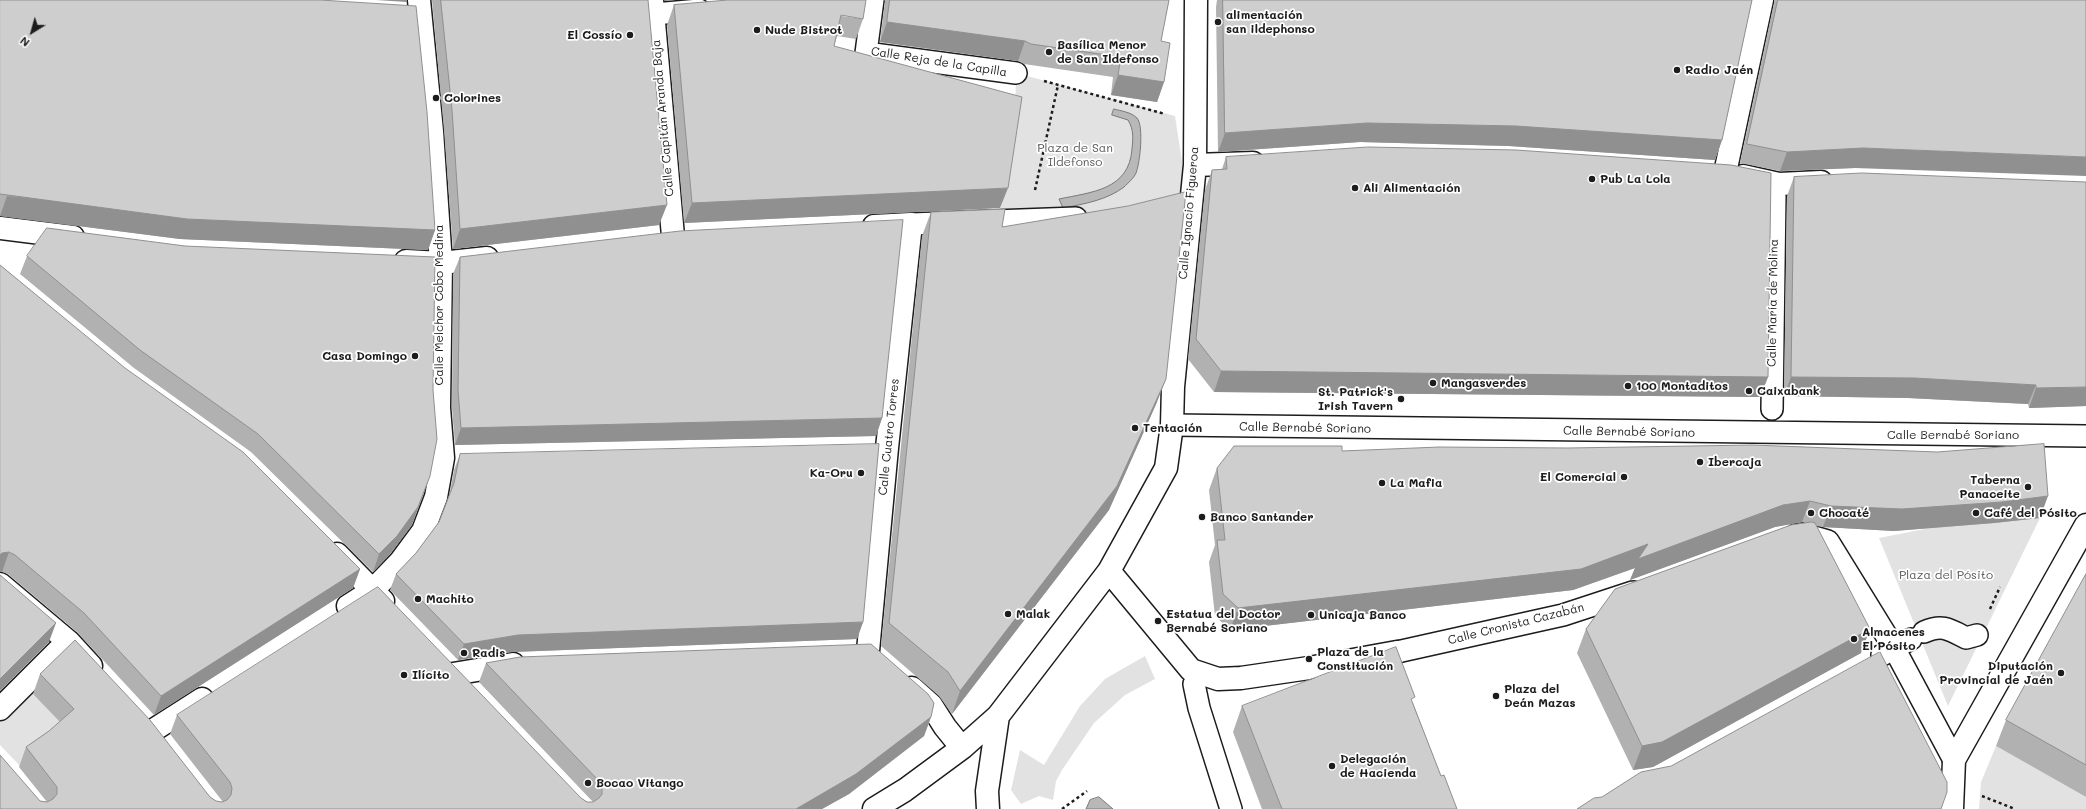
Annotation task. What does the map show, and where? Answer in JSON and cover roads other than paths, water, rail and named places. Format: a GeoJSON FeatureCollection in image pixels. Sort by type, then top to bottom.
{"type":"FeatureCollection","features":[{"type":"Feature","properties":{"kind":"street","name":"Calle Reja de la Capilla"},"geometry":{"type":"LineString","coordinates":[[872,0],[866,53],[1016,73]]}},
{"type":"Feature","properties":{"kind":"street","name":"Calle Ignacio Figueroa"},"geometry":{"type":"LineString","coordinates":[[998,716],[1109,570],[1166,468],[1172,425],[1173,387],[1195,165],[1196,0]]}},
{"type":"Feature","properties":{"kind":"street"},"geometry":{"type":"LineString","coordinates":[[1725,173],[1762,0]]}},
{"type":"Feature","properties":{"kind":"street"},"geometry":{"type":"LineString","coordinates":[[653,7],[715,9]]}},
{"type":"Feature","properties":{"kind":"street","name":"Calle Capitán Aranda Baja"},"geometry":{"type":"LineString","coordinates":[[653,7],[673,236]]}},
{"type":"Feature","properties":{"kind":"street","name":"Calle Melchor Cobo Medina"},"geometry":{"type":"LineString","coordinates":[[333,616],[373,590],[400,562],[423,531],[436,497],[442,458],[439,408],[441,263],[432,131],[413,10]]}},
{"type":"Feature","properties":{"kind":"street"},"geometry":{"type":"LineString","coordinates":[[1195,165],[1204,166],[1273,161]]}},
{"type":"Feature","properties":{"kind":"street"},"geometry":{"type":"LineString","coordinates":[[1702,172],[1725,173],[1779,184],[1840,181]]}},
{"type":"Feature","properties":{"kind":"street","name":"Calle María de Molina"},"geometry":{"type":"LineString","coordinates":[[1772,409],[1775,196]]}},
{"type":"Feature","properties":{"kind":"street"},"geometry":{"type":"LineString","coordinates":[[856,227],[1092,216]]}},
{"type":"Feature","properties":{"kind":"street","name":"Calle Cuatro Torres"},"geometry":{"type":"LineString","coordinates":[[868,651],[887,448],[911,224]]}},
{"type":"Feature","properties":{"kind":"street"},"geometry":{"type":"LineString","coordinates":[[0,228],[93,240]]}},
{"type":"Feature","properties":{"kind":"street"},"geometry":{"type":"LineString","coordinates":[[650,238],[697,234]]}},
{"type":"Feature","properties":{"kind":"street"},"geometry":{"type":"LineString","coordinates":[[385,260],[441,263],[510,255]]}},
{"type":"Feature","properties":{"kind":"street","name":"Calle Bernabé Soriano"},"geometry":{"type":"LineString","coordinates":[[1172,425],[2086,436]]}},
{"type":"Feature","properties":{"kind":"street"},"geometry":{"type":"LineString","coordinates":[[863,449],[887,448]]}},
{"type":"Feature","properties":{"kind":"street"},"geometry":{"type":"LineString","coordinates":[[442,458],[466,458]]}},
{"type":"Feature","properties":{"kind":"street"},"geometry":{"type":"LineString","coordinates":[[1954,760],[2086,525]]}},
{"type":"Feature","properties":{"kind":"street"},"geometry":{"type":"LineString","coordinates":[[1779,538],[1804,534],[1828,541],[1910,640],[1954,760],[1952,809]]}},
{"type":"Feature","properties":{"kind":"street"},"geometry":{"type":"LineString","coordinates":[[323,540],[400,618]]}},
{"type":"Feature","properties":{"kind":"street","name":"Calle Cronista Cazabán"},"geometry":{"type":"LineString","coordinates":[[1109,570],[1191,670],[1218,679],[1241,678],[1309,668],[1397,652],[1563,615],[1653,585]]}},
{"type":"Feature","properties":{"kind":"street"},"geometry":{"type":"LineString","coordinates":[[0,584],[69,642],[105,681]]}},
{"type":"Feature","properties":{"kind":"street"},"geometry":{"type":"LineString","coordinates":[[1866,663],[1936,627],[1952,630],[1966,638],[1977,635]]}},
{"type":"Feature","properties":{"kind":"street"},"geometry":{"type":"LineString","coordinates":[[0,709],[59,650],[69,642]]}},
{"type":"Feature","properties":{"kind":"street"},"geometry":{"type":"LineString","coordinates":[[844,652],[868,651],[931,705],[945,727],[962,748]]}},
{"type":"Feature","properties":{"kind":"street"},"geometry":{"type":"LineString","coordinates":[[437,657],[469,691]]}},
{"type":"Feature","properties":{"kind":"street"},"geometry":{"type":"LineString","coordinates":[[453,674],[512,664],[536,663]]}},
{"type":"Feature","properties":{"kind":"street"},"geometry":{"type":"LineString","coordinates":[[1194,684],[1199,708],[1231,809]]}},
{"type":"Feature","properties":{"kind":"street"},"geometry":{"type":"LineString","coordinates":[[152,731],[219,688]]}},
{"type":"Feature","properties":{"kind":"street"},"geometry":{"type":"LineString","coordinates":[[136,714],[166,749]]}},
{"type":"Feature","properties":{"kind":"street"},"geometry":{"type":"LineString","coordinates":[[874,809],[905,790],[962,748],[998,716]]}},
{"type":"Feature","properties":{"kind":"street"},"geometry":{"type":"LineString","coordinates":[[988,809],[987,791],[998,716]]}},
{"type":"Feature","properties":{"kind":"place","name":"alimentación san ildephonso"},"geometry":{"type":"Point","coordinates":[1218,22]}},
{"type":"Feature","properties":{"kind":"place","name":"Nude Bistrot"},"geometry":{"type":"Point","coordinates":[757,30]}},
{"type":"Feature","properties":{"kind":"place","name":"El Cossío"},"geometry":{"type":"Point","coordinates":[630,35]}},
{"type":"Feature","properties":{"kind":"place","name":"Basílica Menor de San Ildefonso"},"geometry":{"type":"Point","coordinates":[1049,52]}},
{"type":"Feature","properties":{"kind":"place","name":"Radio Jaén"},"geometry":{"type":"Point","coordinates":[1677,70]}},
{"type":"Feature","properties":{"kind":"place","name":"Colorines"},"geometry":{"type":"Point","coordinates":[436,98]}},
{"type":"Feature","properties":{"kind":"place","name":"Pub La Lola"},"geometry":{"type":"Point","coordinates":[1592,179]}},
{"type":"Feature","properties":{"kind":"place","name":"Ali Alimentación"},"geometry":{"type":"Point","coordinates":[1355,188]}},
{"type":"Feature","properties":{"kind":"place","name":"Casa Domingo"},"geometry":{"type":"Point","coordinates":[415,356]}},
{"type":"Feature","properties":{"kind":"place","name":"Mangasverdes"},"geometry":{"type":"Point","coordinates":[1433,383]}},
{"type":"Feature","properties":{"kind":"place","name":"100 Montaditos"},"geometry":{"type":"Point","coordinates":[1628,386]}},
{"type":"Feature","properties":{"kind":"place","name":"Caixabank"},"geometry":{"type":"Point","coordinates":[1749,391]}},
{"type":"Feature","properties":{"kind":"place","name":"St. Patrick's Irish Tavern"},"geometry":{"type":"Point","coordinates":[1401,399]}},
{"type":"Feature","properties":{"kind":"place","name":"Tentación"},"geometry":{"type":"Point","coordinates":[1135,428]}},
{"type":"Feature","properties":{"kind":"place","name":"Ibercaja"},"geometry":{"type":"Point","coordinates":[1700,462]}},
{"type":"Feature","properties":{"kind":"place","name":"Ka-Oru"},"geometry":{"type":"Point","coordinates":[861,473]}},
{"type":"Feature","properties":{"kind":"place","name":"El Comercial"},"geometry":{"type":"Point","coordinates":[1624,477]}},
{"type":"Feature","properties":{"kind":"place","name":"La Mafia"},"geometry":{"type":"Point","coordinates":[1382,483]}},
{"type":"Feature","properties":{"kind":"place","name":"Taberna Panaceite"},"geometry":{"type":"Point","coordinates":[2028,487]}},
{"type":"Feature","properties":{"kind":"place","name":"Chocaté"},"geometry":{"type":"Point","coordinates":[1811,513]}},
{"type":"Feature","properties":{"kind":"place","name":"Café del Pósito"},"geometry":{"type":"Point","coordinates":[1976,513]}},
{"type":"Feature","properties":{"kind":"place","name":"Banco Santander"},"geometry":{"type":"Point","coordinates":[1202,517]}},
{"type":"Feature","properties":{"kind":"place","name":"Machito"},"geometry":{"type":"Point","coordinates":[418,599]}},
{"type":"Feature","properties":{"kind":"place","name":"Malak"},"geometry":{"type":"Point","coordinates":[1008,614]}},
{"type":"Feature","properties":{"kind":"place","name":"Unicaja Banco"},"geometry":{"type":"Point","coordinates":[1311,615]}},
{"type":"Feature","properties":{"kind":"place","name":"Estatua del Doctor Bernabé Soriano"},"geometry":{"type":"Point","coordinates":[1158,621]}},
{"type":"Feature","properties":{"kind":"place","name":"Almacenes El Pósito"},"geometry":{"type":"Point","coordinates":[1854,639]}},
{"type":"Feature","properties":{"kind":"place","name":"Radis"},"geometry":{"type":"Point","coordinates":[464,653]}},
{"type":"Feature","properties":{"kind":"place","name":"Plaza de la Constitución"},"geometry":{"type":"Point","coordinates":[1309,659]}},
{"type":"Feature","properties":{"kind":"place","name":"Diputación Provincial de Jaén"},"geometry":{"type":"Point","coordinates":[2061,673]}},
{"type":"Feature","properties":{"kind":"place","name":"Ilícito"},"geometry":{"type":"Point","coordinates":[404,675]}},
{"type":"Feature","properties":{"kind":"place","name":"Plaza del Deán Mazas"},"geometry":{"type":"Point","coordinates":[1496,696]}},
{"type":"Feature","properties":{"kind":"place","name":"Delegación de Hacienda"},"geometry":{"type":"Point","coordinates":[1332,766]}},
{"type":"Feature","properties":{"kind":"place","name":"Bocao Vitango"},"geometry":{"type":"Point","coordinates":[588,783]}},
{"type":"Feature","properties":{"kind":"park label","name":"Plaza de San Ildefonso"},"geometry":{"type":"Point","coordinates":[1075,155]}},
{"type":"Feature","properties":{"kind":"park label","name":"Plaza del Pósito"},"geometry":{"type":"Point","coordinates":[1946,575]}}]}
